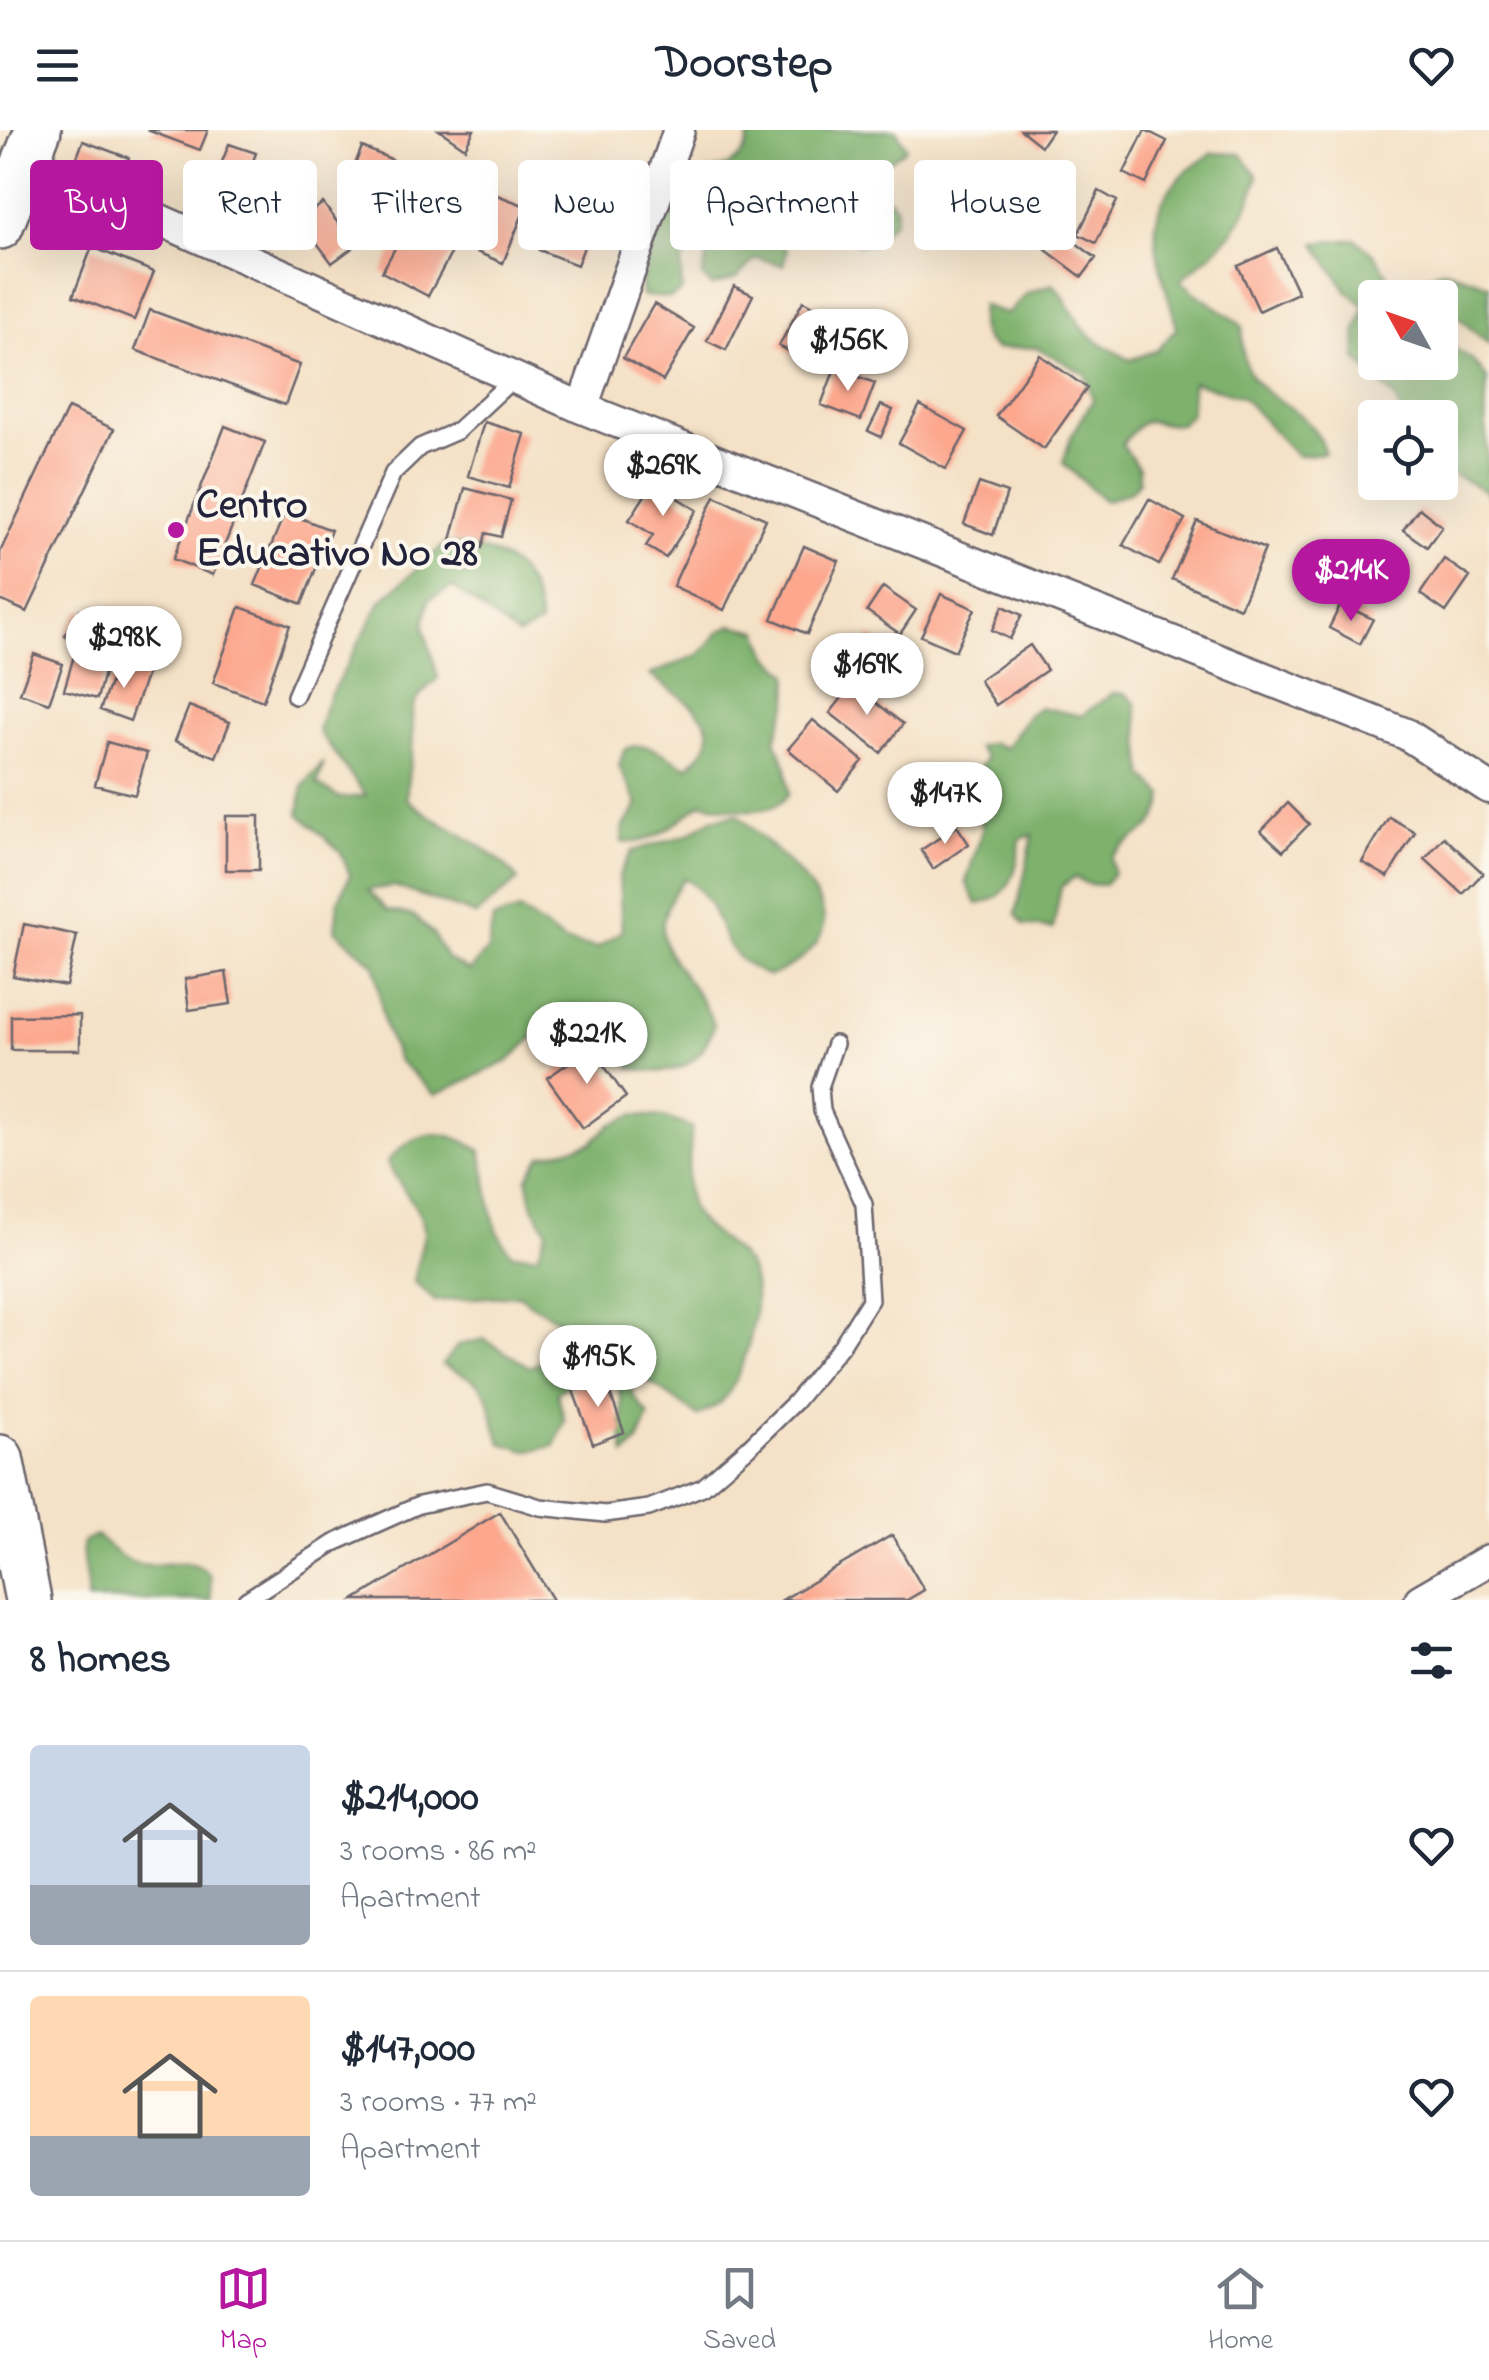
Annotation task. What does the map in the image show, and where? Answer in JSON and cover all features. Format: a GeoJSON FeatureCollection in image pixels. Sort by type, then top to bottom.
{"type":"FeatureCollection","features":[{"type":"Feature","properties":{"kind":"main road"},"geometry":{"type":"LineString","coordinates":[[0,1458],[16,1573]]}},
{"type":"Feature","properties":{"kind":"street"},"geometry":{"type":"LineString","coordinates":[[582,408],[679,130]]}},
{"type":"Feature","properties":{"kind":"street"},"geometry":{"type":"LineString","coordinates":[[15,178],[582,408],[1406,734],[1489,788]]}},
{"type":"Feature","properties":{"kind":"street"},"geometry":{"type":"LineString","coordinates":[[1420,1600],[1489,1560]]}},
{"type":"Feature","properties":{"kind":"lane"},"geometry":{"type":"LineString","coordinates":[[295,696],[393,473],[420,446],[457,430],[514,378]]}},
{"type":"Feature","properties":{"kind":"lane"},"geometry":{"type":"LineString","coordinates":[[246,1600],[334,1543],[419,1505],[487,1491],[540,1507],[605,1514],[649,1508],[703,1487],[748,1448],[818,1374],[870,1300],[864,1204],[822,1111],[820,1087],[836,1044]]}},
{"type":"Feature","properties":{"kind":"green space"},"geometry":{"type":"Polygon","coordinates":[[[749,130],[896,130],[906,148],[891,160],[737,160],[748,142],[749,130]]]}},
{"type":"Feature","properties":{"kind":"green space"},"geometry":{"type":"Polygon","coordinates":[[[1213,153],[1241,154],[1258,176],[1246,210],[1229,236],[1181,280],[1243,327],[1243,354],[1250,373],[1260,386],[1303,417],[1325,453],[1297,456],[1242,397],[1193,382],[1190,415],[1180,424],[1148,421],[1138,426],[1122,445],[1139,468],[1139,481],[1131,491],[1105,501],[1063,463],[1071,437],[1093,400],[1085,374],[1036,347],[995,349],[981,330],[981,305],[1007,314],[1027,293],[1053,284],[1081,326],[1104,345],[1130,360],[1157,350],[1177,328],[1157,251],[1159,210],[1169,190],[1186,172],[1213,153]]]}},
{"type":"Feature","properties":{"kind":"green space"},"geometry":{"type":"Polygon","coordinates":[[[670,203],[670,250],[690,250],[681,269],[682,291],[671,298],[642,296],[641,283],[670,203]]]}},
{"type":"Feature","properties":{"kind":"green space"},"geometry":{"type":"Polygon","coordinates":[[[1355,239],[1376,256],[1390,280],[1358,280],[1358,300],[1346,290],[1315,243],[1355,239]]]}},
{"type":"Feature","properties":{"kind":"green space"},"geometry":{"type":"Polygon","coordinates":[[[787,251],[783,265],[756,258],[737,278],[712,286],[702,276],[709,252],[787,251]]]}},
{"type":"Feature","properties":{"kind":"green space"},"geometry":{"type":"Polygon","coordinates":[[[1443,269],[1489,285],[1489,345],[1458,317],[1458,280],[1417,280],[1443,269]]]}},
{"type":"Feature","properties":{"kind":"green space"},"geometry":{"type":"Polygon","coordinates":[[[1458,351],[1471,359],[1488,379],[1489,498],[1487,492],[1458,477],[1458,400],[1394,397],[1377,380],[1458,380],[1458,351]]]}},
{"type":"Feature","properties":{"kind":"green space"},"geometry":{"type":"Polygon","coordinates":[[[446,543],[484,550],[512,564],[530,587],[540,624],[518,636],[453,587],[429,599],[424,627],[438,678],[418,698],[412,711],[407,799],[478,844],[518,880],[476,915],[394,886],[368,890],[387,910],[414,916],[433,934],[446,958],[470,971],[488,949],[493,919],[520,911],[565,942],[597,948],[622,931],[619,875],[632,851],[687,835],[712,819],[738,814],[815,895],[824,916],[821,936],[804,956],[770,976],[737,956],[709,903],[684,878],[669,902],[663,922],[664,939],[714,1025],[701,1051],[683,1066],[660,1072],[631,1068],[600,1021],[576,1010],[549,1022],[509,1061],[435,1095],[397,1059],[384,1024],[375,965],[335,930],[338,902],[350,875],[340,851],[299,814],[303,786],[324,762],[317,784],[340,798],[366,796],[318,731],[326,703],[382,600],[446,543]]]}},
{"type":"Feature","properties":{"kind":"green space"},"geometry":{"type":"Polygon","coordinates":[[[732,625],[759,631],[769,656],[789,674],[788,703],[775,740],[786,765],[789,794],[772,807],[761,809],[702,803],[655,836],[622,842],[623,828],[638,805],[619,766],[624,750],[649,747],[687,767],[708,739],[702,715],[650,675],[700,654],[719,632],[732,625]]]}},
{"type":"Feature","properties":{"kind":"green space"},"geometry":{"type":"Polygon","coordinates":[[[1113,693],[1126,694],[1136,703],[1144,776],[1164,795],[1156,819],[1111,858],[1113,873],[1104,885],[1087,884],[1075,877],[1061,887],[1053,929],[1024,925],[1016,914],[1033,835],[1020,839],[1014,872],[1005,890],[977,904],[966,882],[983,828],[979,815],[961,797],[986,758],[977,747],[993,743],[1005,748],[1029,715],[1040,707],[1081,716],[1113,693]]]}},
{"type":"Feature","properties":{"kind":"green space"},"geometry":{"type":"Polygon","coordinates":[[[634,1115],[663,1117],[691,1127],[689,1202],[705,1226],[748,1266],[755,1296],[754,1315],[739,1372],[721,1402],[698,1416],[631,1369],[633,1395],[649,1416],[638,1442],[625,1455],[620,1392],[606,1374],[592,1368],[557,1393],[565,1421],[555,1446],[527,1451],[501,1443],[481,1386],[442,1365],[458,1345],[484,1339],[530,1367],[582,1342],[567,1326],[519,1295],[435,1301],[414,1282],[423,1225],[387,1162],[409,1143],[431,1135],[454,1137],[480,1150],[493,1217],[503,1242],[512,1254],[538,1255],[547,1230],[533,1207],[527,1178],[541,1156],[591,1143],[610,1125],[634,1115]]]}},
{"type":"Feature","properties":{"kind":"green space"},"geometry":{"type":"Polygon","coordinates":[[[97,1536],[133,1562],[185,1563],[202,1568],[210,1575],[211,1600],[87,1600],[83,1542],[97,1536]]]}},
{"type":"Feature","properties":{"kind":"building"},"geometry":{"type":"Polygon","coordinates":[[[147,130],[208,130],[200,150],[147,130]]]}},
{"type":"Feature","properties":{"kind":"building"},"geometry":{"type":"Polygon","coordinates":[[[439,130],[474,130],[465,148],[439,130]]]}},
{"type":"Feature","properties":{"kind":"building"},"geometry":{"type":"Polygon","coordinates":[[[1021,130],[1052,130],[1041,146],[1021,130]]]}},
{"type":"Feature","properties":{"kind":"building"},"geometry":{"type":"Polygon","coordinates":[[[1145,130],[1167,141],[1146,184],[1124,173],[1145,130]]]}},
{"type":"Feature","properties":{"kind":"building"},"geometry":{"type":"Polygon","coordinates":[[[83,141],[129,158],[128,160],[76,160],[83,141]]]}},
{"type":"Feature","properties":{"kind":"building"},"geometry":{"type":"Polygon","coordinates":[[[229,144],[256,153],[253,160],[223,160],[229,144]]]}},
{"type":"Feature","properties":{"kind":"building"},"geometry":{"type":"Polygon","coordinates":[[[362,147],[393,160],[357,160],[362,147]]]}},
{"type":"Feature","properties":{"kind":"building"},"geometry":{"type":"Polygon","coordinates":[[[1099,191],[1117,201],[1096,243],[1078,234],[1099,191]]]}},
{"type":"Feature","properties":{"kind":"building"},"geometry":{"type":"Polygon","coordinates":[[[498,195],[518,203],[518,226],[503,263],[472,250],[498,250],[498,195]]]}},
{"type":"Feature","properties":{"kind":"building"},"geometry":{"type":"Polygon","coordinates":[[[323,203],[337,222],[337,250],[350,250],[332,263],[317,243],[317,207],[323,203]]]}},
{"type":"Feature","properties":{"kind":"building"},"geometry":{"type":"Polygon","coordinates":[[[1076,243],[1096,258],[1082,277],[1046,250],[1076,250],[1076,243]]]}},
{"type":"Feature","properties":{"kind":"building"},"geometry":{"type":"Polygon","coordinates":[[[1277,248],[1298,293],[1259,311],[1238,266],[1277,248]]]}},
{"type":"Feature","properties":{"kind":"building"},"geometry":{"type":"Polygon","coordinates":[[[91,250],[154,272],[134,320],[73,296],[91,250]]]}},
{"type":"Feature","properties":{"kind":"building"},"geometry":{"type":"Polygon","coordinates":[[[394,250],[453,250],[428,296],[382,272],[394,250]]]}},
{"type":"Feature","properties":{"kind":"building"},"geometry":{"type":"Polygon","coordinates":[[[539,250],[583,250],[577,265],[539,250]]]}},
{"type":"Feature","properties":{"kind":"building"},"geometry":{"type":"Polygon","coordinates":[[[734,286],[753,295],[726,350],[707,341],[734,286]]]}},
{"type":"Feature","properties":{"kind":"building"},"geometry":{"type":"Polygon","coordinates":[[[803,301],[836,318],[812,363],[779,346],[803,301]]]}},
{"type":"Feature","properties":{"kind":"building"},"geometry":{"type":"Polygon","coordinates":[[[654,304],[694,328],[663,381],[623,358],[654,304]]]}},
{"type":"Feature","properties":{"kind":"building"},"geometry":{"type":"Polygon","coordinates":[[[150,310],[300,365],[285,405],[135,350],[150,310]]]}},
{"type":"Feature","properties":{"kind":"building"},"geometry":{"type":"Polygon","coordinates":[[[1040,355],[1087,388],[1044,449],[996,416],[1040,355]]]}},
{"type":"Feature","properties":{"kind":"building"},"geometry":{"type":"Polygon","coordinates":[[[835,368],[875,383],[861,420],[821,405],[835,368]]]}},
{"type":"Feature","properties":{"kind":"building"},"geometry":{"type":"Polygon","coordinates":[[[881,405],[893,410],[881,437],[868,431],[881,405]]]}},
{"type":"Feature","properties":{"kind":"building"},"geometry":{"type":"Polygon","coordinates":[[[920,405],[967,431],[946,469],[899,443],[920,405]]]}},
{"type":"Feature","properties":{"kind":"building"},"geometry":{"type":"Polygon","coordinates":[[[68,408],[114,429],[27,612],[0,600],[0,552],[68,408]]]}},
{"type":"Feature","properties":{"kind":"building"},"geometry":{"type":"Polygon","coordinates":[[[484,422],[525,434],[509,488],[468,476],[484,422]]]}},
{"type":"Feature","properties":{"kind":"building"},"geometry":{"type":"Polygon","coordinates":[[[225,426],[265,442],[213,575],[173,559],[225,426]]]}},
{"type":"Feature","properties":{"kind":"building"},"geometry":{"type":"Polygon","coordinates":[[[653,483],[697,510],[666,558],[646,546],[653,535],[629,520],[653,483]]]}},
{"type":"Feature","properties":{"kind":"building"},"geometry":{"type":"Polygon","coordinates":[[[979,483],[1007,493],[993,535],[964,524],[979,483]]]}},
{"type":"Feature","properties":{"kind":"building"},"geometry":{"type":"Polygon","coordinates":[[[465,488],[511,500],[501,537],[486,533],[482,548],[451,540],[465,488]]]}},
{"type":"Feature","properties":{"kind":"building"},"geometry":{"type":"Polygon","coordinates":[[[715,496],[766,519],[724,610],[673,586],[715,496]]]}},
{"type":"Feature","properties":{"kind":"building"},"geometry":{"type":"Polygon","coordinates":[[[1149,499],[1185,519],[1159,565],[1123,545],[1149,499]]]}},
{"type":"Feature","properties":{"kind":"building"},"geometry":{"type":"Polygon","coordinates":[[[1419,508],[1442,526],[1427,547],[1403,530],[1419,508]]]}},
{"type":"Feature","properties":{"kind":"building"},"geometry":{"type":"Polygon","coordinates":[[[285,512],[331,530],[302,604],[255,585],[285,512]]]}},
{"type":"Feature","properties":{"kind":"building"},"geometry":{"type":"Polygon","coordinates":[[[1197,521],[1265,549],[1240,608],[1172,579],[1197,521]]]}},
{"type":"Feature","properties":{"kind":"building"},"geometry":{"type":"Polygon","coordinates":[[[804,546],[839,561],[807,634],[772,619],[804,546]]]}},
{"type":"Feature","properties":{"kind":"building"},"geometry":{"type":"Polygon","coordinates":[[[1444,559],[1470,577],[1446,612],[1420,594],[1444,559]]]}},
{"type":"Feature","properties":{"kind":"building"},"geometry":{"type":"Polygon","coordinates":[[[883,587],[916,610],[900,634],[867,611],[883,587]]]}},
{"type":"Feature","properties":{"kind":"building"},"geometry":{"type":"Polygon","coordinates":[[[941,594],[975,609],[955,651],[921,636],[941,594]]]}},
{"type":"Feature","properties":{"kind":"building"},"geometry":{"type":"Polygon","coordinates":[[[1341,604],[1373,619],[1360,644],[1329,628],[1341,604]]]}},
{"type":"Feature","properties":{"kind":"building"},"geometry":{"type":"Polygon","coordinates":[[[1003,606],[1022,615],[1010,639],[992,630],[1003,606]]]}},
{"type":"Feature","properties":{"kind":"building"},"geometry":{"type":"Polygon","coordinates":[[[240,607],[290,625],[263,701],[213,683],[240,607]]]}},
{"type":"Feature","properties":{"kind":"building"},"geometry":{"type":"Polygon","coordinates":[[[80,610],[106,624],[91,650],[65,635],[80,610]]]}},
{"type":"Feature","properties":{"kind":"building"},"geometry":{"type":"Polygon","coordinates":[[[871,636],[895,654],[874,684],[849,667],[871,636]]]}},
{"type":"Feature","properties":{"kind":"building"},"geometry":{"type":"Polygon","coordinates":[[[1030,645],[1047,670],[996,705],[979,680],[1030,645]]]}},
{"type":"Feature","properties":{"kind":"building"},"geometry":{"type":"Polygon","coordinates":[[[76,649],[108,658],[97,699],[64,690],[76,649]]]}},
{"type":"Feature","properties":{"kind":"building"},"geometry":{"type":"Polygon","coordinates":[[[34,654],[63,664],[49,703],[20,693],[34,654]]]}},
{"type":"Feature","properties":{"kind":"building"},"geometry":{"type":"Polygon","coordinates":[[[118,661],[148,671],[130,721],[100,710],[118,661]]]}},
{"type":"Feature","properties":{"kind":"building"},"geometry":{"type":"Polygon","coordinates":[[[853,684],[903,724],[881,753],[830,713],[853,684]]]}},
{"type":"Feature","properties":{"kind":"building"},"geometry":{"type":"Polygon","coordinates":[[[189,706],[230,722],[216,757],[175,741],[189,706]]]}},
{"type":"Feature","properties":{"kind":"building"},"geometry":{"type":"Polygon","coordinates":[[[813,720],[863,761],[838,791],[788,749],[813,720]]]}},
{"type":"Feature","properties":{"kind":"building"},"geometry":{"type":"Polygon","coordinates":[[[107,742],[147,753],[135,795],[95,785],[107,742]]]}},
{"type":"Feature","properties":{"kind":"building"},"geometry":{"type":"Polygon","coordinates":[[[1288,803],[1309,824],[1283,851],[1261,831],[1288,803]]]}},
{"type":"Feature","properties":{"kind":"building"},"geometry":{"type":"Polygon","coordinates":[[[226,816],[259,816],[259,870],[226,870],[226,816]]]}},
{"type":"Feature","properties":{"kind":"building"},"geometry":{"type":"Polygon","coordinates":[[[1389,817],[1415,832],[1388,877],[1362,862],[1389,817]]]}},
{"type":"Feature","properties":{"kind":"building"},"geometry":{"type":"Polygon","coordinates":[[[957,826],[969,844],[933,869],[921,850],[957,826]]]}},
{"type":"Feature","properties":{"kind":"building"},"geometry":{"type":"Polygon","coordinates":[[[1444,837],[1483,873],[1463,894],[1425,859],[1444,837]]]}},
{"type":"Feature","properties":{"kind":"building"},"geometry":{"type":"Polygon","coordinates":[[[24,924],[77,935],[66,986],[13,976],[24,924]]]}},
{"type":"Feature","properties":{"kind":"building"},"geometry":{"type":"Polygon","coordinates":[[[226,972],[231,1004],[189,1010],[185,979],[226,972]]]}},
{"type":"Feature","properties":{"kind":"building"},"geometry":{"type":"Polygon","coordinates":[[[80,1015],[80,1050],[11,1050],[11,1016],[80,1015]]]}},
{"type":"Feature","properties":{"kind":"building"},"geometry":{"type":"Polygon","coordinates":[[[591,1047],[626,1097],[583,1128],[547,1078],[591,1047]]]}},
{"type":"Feature","properties":{"kind":"building"},"geometry":{"type":"Polygon","coordinates":[[[604,1376],[624,1432],[593,1444],[572,1388],[604,1376]]]}},
{"type":"Feature","properties":{"kind":"building"},"geometry":{"type":"Polygon","coordinates":[[[500,1512],[553,1600],[354,1600],[500,1512]]]}},
{"type":"Feature","properties":{"kind":"building"},"geometry":{"type":"Polygon","coordinates":[[[892,1535],[924,1590],[907,1600],[782,1600],[892,1535]]]}},
{"type":"Feature","properties":{"kind":"place","name":"Centro Educativo No 28"},"geometry":{"type":"Point","coordinates":[176,530]}}]}
